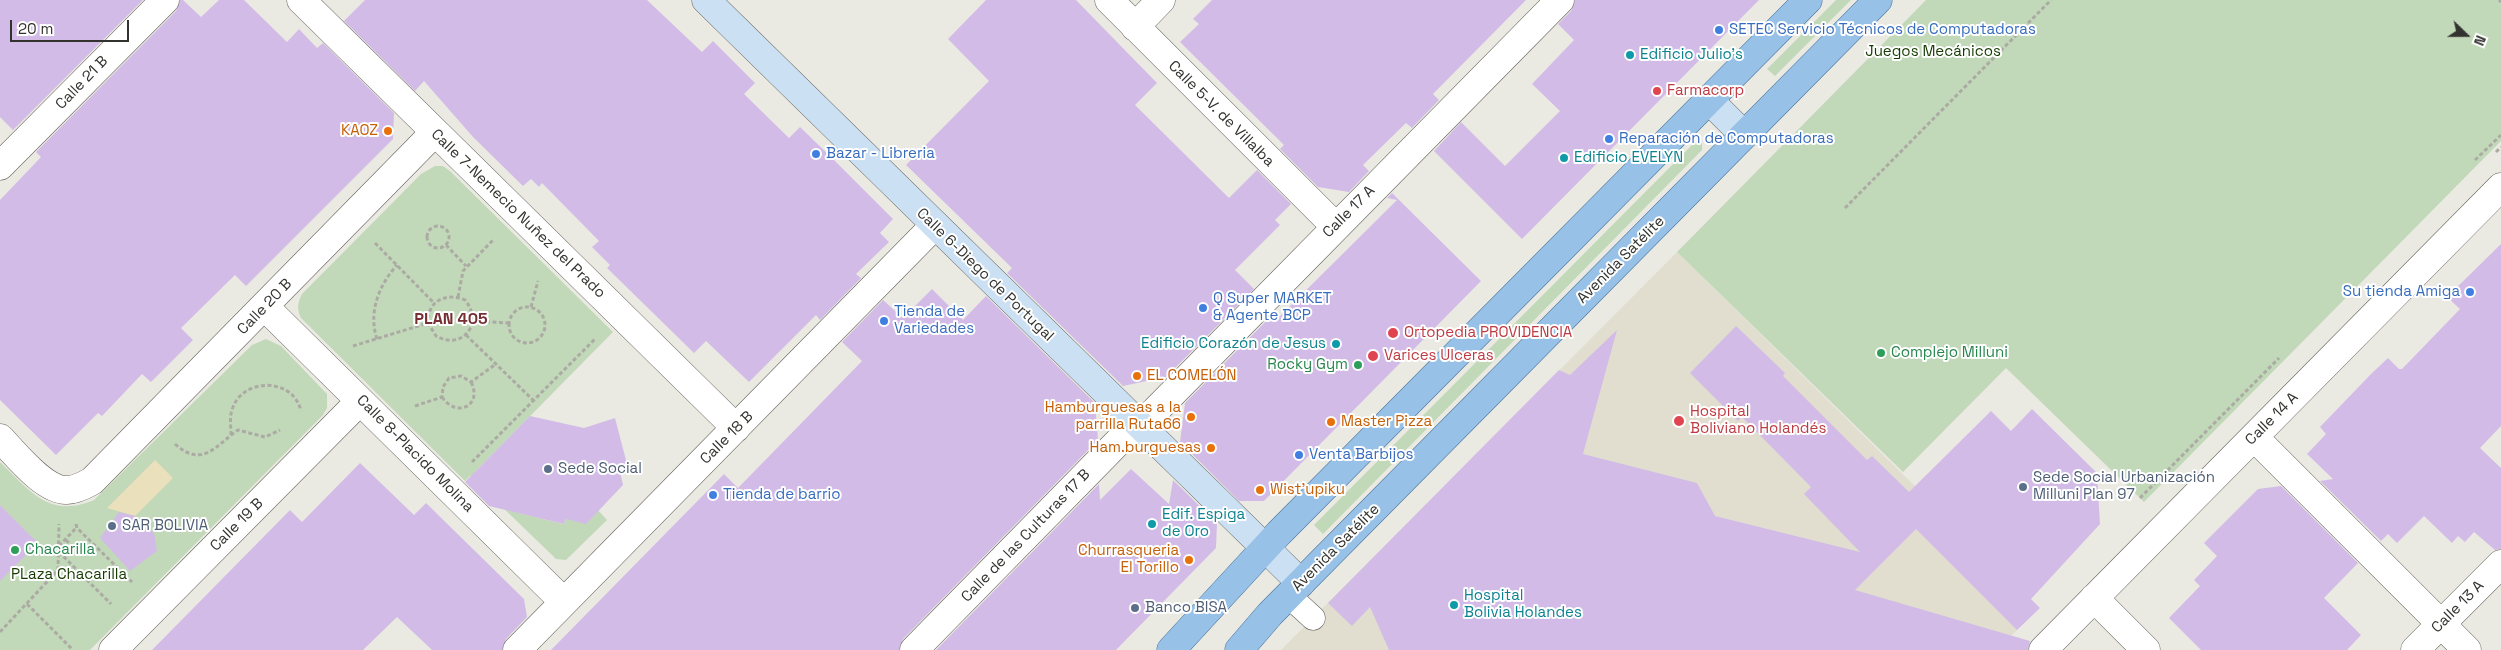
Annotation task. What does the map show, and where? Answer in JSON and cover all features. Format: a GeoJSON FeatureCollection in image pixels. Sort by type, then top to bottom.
{"type":"FeatureCollection","features":[{"type":"Feature","properties":{"kind":"main road"},"geometry":{"type":"LineString","coordinates":[[1171,650],[1264,549],[1808,0]]}},
{"type":"Feature","properties":{"kind":"main road","name":"Avenida Satélite"},"geometry":{"type":"LineString","coordinates":[[1239,650],[1295,590],[1878,0]]}},
{"type":"Feature","properties":{"kind":"street","name":"Calle 21 B"},"geometry":{"type":"LineString","coordinates":[[0,166],[165,0]]}},
{"type":"Feature","properties":{"kind":"street","name":"Calle 7-Nemecio Nuñez del Prado"},"geometry":{"type":"LineString","coordinates":[[301,0],[736,428]]}},
{"type":"Feature","properties":{"kind":"street","name":"Calle 6-Diego de Portugal"},"geometry":{"type":"LineString","coordinates":[[706,0],[1264,549],[1295,590]]}},
{"type":"Feature","properties":{"kind":"street","name":"Calle 5-V. de Villalba"},"geometry":{"type":"LineString","coordinates":[[1109,0],[1335,226]]}},
{"type":"Feature","properties":{"kind":"street"},"geometry":{"type":"LineString","coordinates":[[1135,27],[1161,0]]}},
{"type":"Feature","properties":{"kind":"street","name":"Calle 17 A"},"geometry":{"type":"LineString","coordinates":[[1139,424],[1155,411],[1335,226],[1560,0]]}},
{"type":"Feature","properties":{"kind":"street"},"geometry":{"type":"LineString","coordinates":[[1709,100],[1744,135]]}},
{"type":"Feature","properties":{"kind":"street","name":"Calle 20 B"},"geometry":{"type":"LineString","coordinates":[[0,438],[41,479],[53,486],[66,490],[79,488],[92,480],[265,307],[435,132]]}},
{"type":"Feature","properties":{"kind":"street","name":"Calle 14 A"},"geometry":{"type":"LineString","coordinates":[[2043,650],[2501,187]]}},
{"type":"Feature","properties":{"kind":"street","name":"Calle 18 B"},"geometry":{"type":"LineString","coordinates":[[517,650],[935,225]]}},
{"type":"Feature","properties":{"kind":"street","name":"Calle 8-Placido Molina"},"geometry":{"type":"LineString","coordinates":[[265,307],[564,602]]}},
{"type":"Feature","properties":{"kind":"street","name":"Calle 19 B"},"geometry":{"type":"LineString","coordinates":[[113,650],[360,400]]}},
{"type":"Feature","properties":{"kind":"street","name":"Calle de las Culturas 17 B"},"geometry":{"type":"LineString","coordinates":[[914,650],[1118,442],[1139,424]]}},
{"type":"Feature","properties":{"kind":"street"},"geometry":{"type":"LineString","coordinates":[[2254,437],[2467,650]]}},
{"type":"Feature","properties":{"kind":"street","name":"Calle 13 A"},"geometry":{"type":"LineString","coordinates":[[2415,650],[2501,564]]}},
{"type":"Feature","properties":{"kind":"street"},"geometry":{"type":"LineString","coordinates":[[2094,598],[2146,650]]}},
{"type":"Feature","properties":{"kind":"lane"},"geometry":{"type":"LineString","coordinates":[[1295,590],[1313,618]]}},
{"type":"Feature","properties":{"kind":"path"},"geometry":{"type":"LineString","coordinates":[[1845,208],[2050,0]]}},
{"type":"Feature","properties":{"kind":"path"},"geometry":{"type":"LineString","coordinates":[[437,226],[444,228],[449,234],[446,245],[437,248],[431,245],[428,239],[428,232],[437,226]]}},
{"type":"Feature","properties":{"kind":"path"},"geometry":{"type":"LineString","coordinates":[[458,297],[466,266],[500,232]]}},
{"type":"Feature","properties":{"kind":"path"},"geometry":{"type":"LineString","coordinates":[[368,237],[434,303]]}},
{"type":"Feature","properties":{"kind":"path"},"geometry":{"type":"LineString","coordinates":[[446,245],[466,266]]}},
{"type":"Feature","properties":{"kind":"path"},"geometry":{"type":"LineString","coordinates":[[377,339],[374,319],[376,298],[384,280],[396,265]]}},
{"type":"Feature","properties":{"kind":"path"},"geometry":{"type":"LineString","coordinates":[[531,307],[541,272]]}},
{"type":"Feature","properties":{"kind":"path"},"geometry":{"type":"LineString","coordinates":[[448,296],[458,297],[465,300],[472,309],[472,321],[466,335],[454,340],[442,339],[436,336],[428,323],[429,313],[434,303],[448,296]]}},
{"type":"Feature","properties":{"kind":"path"},"geometry":{"type":"LineString","coordinates":[[525,307],[531,307],[544,318],[544,330],[537,339],[527,343],[516,339],[512,334],[509,323],[514,312],[525,307]]}},
{"type":"Feature","properties":{"kind":"path"},"geometry":{"type":"LineString","coordinates":[[472,321],[509,323]]}},
{"type":"Feature","properties":{"kind":"path"},"geometry":{"type":"LineString","coordinates":[[352,347],[428,323]]}},
{"type":"Feature","properties":{"kind":"path"},"geometry":{"type":"LineString","coordinates":[[466,335],[533,400]]}},
{"type":"Feature","properties":{"kind":"path"},"geometry":{"type":"LineString","coordinates":[[465,470],[595,338]]}},
{"type":"Feature","properties":{"kind":"path"},"geometry":{"type":"LineString","coordinates":[[471,382],[496,364]]}},
{"type":"Feature","properties":{"kind":"path"},"geometry":{"type":"LineString","coordinates":[[461,376],[471,382],[474,388],[472,402],[460,410],[453,408],[442,397],[443,387],[450,378],[461,376]]}},
{"type":"Feature","properties":{"kind":"path"},"geometry":{"type":"LineString","coordinates":[[231,435],[233,407],[240,396],[261,386],[273,385],[285,389],[295,396],[302,418]]}},
{"type":"Feature","properties":{"kind":"path"},"geometry":{"type":"LineString","coordinates":[[412,407],[442,397]]}},
{"type":"Feature","properties":{"kind":"path"},"geometry":{"type":"LineString","coordinates":[[172,442],[187,452],[204,454],[218,448],[238,430],[265,437],[287,428]]}},
{"type":"Feature","properties":{"kind":"path"},"geometry":{"type":"LineString","coordinates":[[0,632],[43,589],[58,570],[60,524],[54,518]]}},
{"type":"Feature","properties":{"kind":"path"},"geometry":{"type":"LineString","coordinates":[[77,528],[135,584]]}},
{"type":"Feature","properties":{"kind":"path"},"geometry":{"type":"LineString","coordinates":[[66,540],[72,546]]}},
{"type":"Feature","properties":{"kind":"path"},"geometry":{"type":"LineString","coordinates":[[59,551],[113,606]]}},
{"type":"Feature","properties":{"kind":"path"},"geometry":{"type":"LineString","coordinates":[[27,604],[74,650]]}},
{"type":"Feature","properties":{"kind":"shaded area","name":"Hospital Boliviano Holandés"},"geometry":{"type":"Polygon","coordinates":[[[1677,252],[2039,608],[1997,650],[1281,650],[1427,503],[1439,502],[1457,473],[1677,252]]]}},
{"type":"Feature","properties":{"kind":"green space"},"geometry":{"type":"Polygon","coordinates":[[[1836,0],[1851,0],[1775,76],[1767,69],[1836,0]]]}},
{"type":"Feature","properties":{"kind":"green space","name":"Juegos Mecánicos"},"geometry":{"type":"Polygon","coordinates":[[[1926,0],[2501,0],[2501,141],[2144,502],[2006,368],[1903,472],[1677,252],[1926,0]]]}},
{"type":"Feature","properties":{"kind":"green space"},"geometry":{"type":"Polygon","coordinates":[[[1699,141],[1702,143],[1702,150],[1323,534],[1314,525],[1695,142],[1699,141]]]}},
{"type":"Feature","properties":{"kind":"green space"},"geometry":{"type":"Polygon","coordinates":[[[435,166],[443,166],[450,171],[613,332],[475,472],[519,513],[564,524],[566,519],[598,510],[607,520],[566,560],[556,559],[470,476],[465,481],[301,318],[298,309],[298,303],[302,294],[421,174],[435,166]]]}},
{"type":"Feature","properties":{"kind":"green space","name":"PLaza Chacarilla"},"geometry":{"type":"Polygon","coordinates":[[[266,339],[281,346],[327,394],[327,408],[323,415],[90,650],[0,650],[0,462],[31,492],[52,504],[78,505],[94,500],[252,345],[266,339]]]}},
{"type":"Feature","properties":{"kind":"sand"},"geometry":{"type":"Polygon","coordinates":[[[155,460],[173,478],[135,516],[107,508],[155,460]]]}},
{"type":"Feature","properties":{"kind":"building"},"geometry":{"type":"Polygon","coordinates":[[[0,0],[143,0],[13,130],[0,117],[0,0]]]}},
{"type":"Feature","properties":{"kind":"building"},"geometry":{"type":"Polygon","coordinates":[[[180,0],[183,0],[201,17],[219,0],[244,0],[287,42],[299,29],[317,48],[323,43],[394,113],[393,139],[246,286],[235,275],[181,328],[193,340],[151,382],[142,374],[102,416],[98,413],[56,455],[0,400],[0,200],[41,157],[36,152],[176,11],[180,0]]]}},
{"type":"Feature","properties":{"kind":"building"},"geometry":{"type":"Polygon","coordinates":[[[365,0],[647,0],[702,52],[713,41],[755,83],[744,94],[789,138],[800,127],[893,219],[880,233],[889,242],[856,274],[861,278],[820,320],[816,315],[749,382],[706,341],[694,353],[607,268],[610,265],[592,247],[599,241],[542,183],[539,187],[531,179],[523,186],[473,137],[424,81],[415,91],[344,21],[365,0]]]}},
{"type":"Feature","properties":{"kind":"building"},"geometry":{"type":"Polygon","coordinates":[[[986,0],[1076,0],[1157,83],[1135,105],[1229,198],[1257,170],[1291,204],[1275,220],[1280,225],[1235,270],[1254,289],[1166,377],[1123,386],[1007,273],[1012,268],[906,165],[989,81],[948,39],[986,0]]]}},
{"type":"Feature","properties":{"kind":"building"},"geometry":{"type":"Polygon","coordinates":[[[1212,0],[1526,0],[1433,94],[1439,100],[1412,128],[1406,123],[1363,165],[1369,171],[1349,192],[1318,187],[1280,149],[1284,145],[1180,42],[1199,24],[1193,19],[1212,0]]]}},
{"type":"Feature","properties":{"kind":"building"},"geometry":{"type":"Polygon","coordinates":[[[1575,0],[1759,0],[1522,239],[1434,151],[1461,122],[1505,166],[1560,111],[1532,84],[1574,40],[1558,24],[1571,11],[1575,0]]]}},
{"type":"Feature","properties":{"kind":"building"},"geometry":{"type":"Polygon","coordinates":[[[1392,193],[1481,281],[1264,501],[1239,501],[1180,442],[1185,403],[1276,311],[1280,316],[1397,200],[1387,198],[1392,193]]]}},
{"type":"Feature","properties":{"kind":"building"},"geometry":{"type":"Polygon","coordinates":[[[2501,244],[2501,426],[2480,448],[2501,468],[2501,549],[2495,550],[2474,532],[2465,542],[2458,536],[2452,543],[2424,516],[2397,543],[2388,534],[2381,541],[2320,481],[2333,479],[2307,454],[2326,434],[2320,427],[2371,374],[2388,358],[2399,369],[2402,369],[2460,309],[2447,297],[2501,244]]]}},
{"type":"Feature","properties":{"kind":"building"},"geometry":{"type":"Polygon","coordinates":[[[932,289],[963,320],[986,296],[1095,403],[1098,440],[903,639],[899,650],[551,650],[724,474],[738,488],[862,361],[842,342],[883,300],[903,318],[932,289]]]}},
{"type":"Feature","properties":{"kind":"building","name":"Hospital Boliviano Holandés"},"geometry":{"type":"Polygon","coordinates":[[[1736,326],[1785,373],[1783,376],[1867,460],[1872,456],[1909,492],[1991,411],[2011,431],[2032,409],[2097,473],[2100,524],[2031,599],[2040,608],[2017,630],[1916,529],[1855,590],[2030,641],[2028,650],[1389,650],[1370,607],[1352,626],[1328,603],[1559,370],[1570,375],[1617,330],[1583,454],[1697,483],[1715,516],[1860,552],[1804,494],[1811,487],[1742,417],[1738,421],[1690,373],[1736,326]]]}},
{"type":"Feature","properties":{"kind":"building","name":"Sede Social"},"geometry":{"type":"Polygon","coordinates":[[[530,416],[584,428],[615,418],[627,464],[619,467],[623,485],[586,524],[566,519],[564,524],[489,506],[465,482],[530,416]]]}},
{"type":"Feature","properties":{"kind":"building"},"geometry":{"type":"Polygon","coordinates":[[[360,463],[414,515],[426,503],[524,599],[527,617],[506,639],[502,650],[432,650],[397,617],[363,650],[152,650],[290,510],[302,522],[360,463]]]}},
{"type":"Feature","properties":{"kind":"building"},"geometry":{"type":"Polygon","coordinates":[[[1131,469],[1169,504],[1173,480],[1217,523],[1216,548],[1116,650],[936,650],[1099,484],[1100,500],[1131,469]]]}},
{"type":"Feature","properties":{"kind":"building"},"geometry":{"type":"Polygon","coordinates":[[[2281,486],[2358,563],[2324,598],[2361,635],[2347,650],[2201,650],[2169,618],[2200,586],[2194,580],[2217,556],[2204,543],[2258,489],[2281,486]]]}},
{"type":"Feature","properties":{"kind":"building","name":"Chacarilla"},"geometry":{"type":"Polygon","coordinates":[[[0,505],[38,543],[0,581],[0,505]]]}},
{"type":"Feature","properties":{"kind":"building"},"geometry":{"type":"Polygon","coordinates":[[[119,512],[135,516],[154,533],[157,551],[130,571],[100,538],[119,512]]]}},
{"type":"Feature","properties":{"kind":"place","name":"SETEC Servicio Técnicos de Computadoras"},"geometry":{"type":"Point","coordinates":[1719,30]}},
{"type":"Feature","properties":{"kind":"place","name":"Edificio Julio's"},"geometry":{"type":"Point","coordinates":[1630,55]}},
{"type":"Feature","properties":{"kind":"place","name":"Farmacorp"},"geometry":{"type":"Point","coordinates":[1657,91]}},
{"type":"Feature","properties":{"kind":"place","name":"KAOZ"},"geometry":{"type":"Point","coordinates":[388,131]}},
{"type":"Feature","properties":{"kind":"place","name":"Reparación de Computadoras"},"geometry":{"type":"Point","coordinates":[1609,139]}},
{"type":"Feature","properties":{"kind":"place","name":"Bazar - Libreria"},"geometry":{"type":"Point","coordinates":[816,154]}},
{"type":"Feature","properties":{"kind":"place","name":"Edificio EVELYN"},"geometry":{"type":"Point","coordinates":[1564,158]}},
{"type":"Feature","properties":{"kind":"place","name":"Su tienda Amiga"},"geometry":{"type":"Point","coordinates":[2470,292]}},
{"type":"Feature","properties":{"kind":"place","name":"Q Super MARKET & Agente BCP"},"geometry":{"type":"Point","coordinates":[1203,308]}},
{"type":"Feature","properties":{"kind":"place","name":"Tienda de Variedades"},"geometry":{"type":"Point","coordinates":[884,321]}},
{"type":"Feature","properties":{"kind":"place","name":"Ortopedia PROVIDENCIA"},"geometry":{"type":"Point","coordinates":[1393,333]}},
{"type":"Feature","properties":{"kind":"place","name":"Edificio Corazón de Jesus"},"geometry":{"type":"Point","coordinates":[1336,344]}},
{"type":"Feature","properties":{"kind":"place","name":"Complejo Milluni"},"geometry":{"type":"Point","coordinates":[1881,353]}},
{"type":"Feature","properties":{"kind":"place","name":"Varices Ulceras"},"geometry":{"type":"Point","coordinates":[1373,356]}},
{"type":"Feature","properties":{"kind":"place","name":"Rocky Gym"},"geometry":{"type":"Point","coordinates":[1358,365]}},
{"type":"Feature","properties":{"kind":"place","name":"EL COMELÓN"},"geometry":{"type":"Point","coordinates":[1137,376]}},
{"type":"Feature","properties":{"kind":"place","name":"Hamburguesas a la parrilla Ruta66"},"geometry":{"type":"Point","coordinates":[1191,417]}},
{"type":"Feature","properties":{"kind":"place","name":"Hospital Boliviano Holandés"},"geometry":{"type":"Point","coordinates":[1679,421]}},
{"type":"Feature","properties":{"kind":"place","name":"Master Pizza"},"geometry":{"type":"Point","coordinates":[1331,422]}},
{"type":"Feature","properties":{"kind":"place","name":"Ham.burguesas"},"geometry":{"type":"Point","coordinates":[1211,448]}},
{"type":"Feature","properties":{"kind":"place","name":"Venta Barbijos"},"geometry":{"type":"Point","coordinates":[1299,455]}},
{"type":"Feature","properties":{"kind":"place","name":"Sede Social"},"geometry":{"type":"Point","coordinates":[548,469]}},
{"type":"Feature","properties":{"kind":"place","name":"Sede Social Urbanización Milluni Plan 97"},"geometry":{"type":"Point","coordinates":[2023,487]}},
{"type":"Feature","properties":{"kind":"place","name":"Wist'upiku"},"geometry":{"type":"Point","coordinates":[1260,490]}},
{"type":"Feature","properties":{"kind":"place","name":"Tienda de barrio"},"geometry":{"type":"Point","coordinates":[713,495]}},
{"type":"Feature","properties":{"kind":"place","name":"Edif. Espiga de Oro"},"geometry":{"type":"Point","coordinates":[1152,524]}},
{"type":"Feature","properties":{"kind":"place","name":"SAR BOLIVIA"},"geometry":{"type":"Point","coordinates":[112,526]}},
{"type":"Feature","properties":{"kind":"place","name":"Chacarilla"},"geometry":{"type":"Point","coordinates":[15,550]}},
{"type":"Feature","properties":{"kind":"place","name":"Churrasqueria El Torillo"},"geometry":{"type":"Point","coordinates":[1189,560]}},
{"type":"Feature","properties":{"kind":"place","name":"Hospital Bolivia Holandes"},"geometry":{"type":"Point","coordinates":[1454,605]}},
{"type":"Feature","properties":{"kind":"place","name":"Banco BISA"},"geometry":{"type":"Point","coordinates":[1135,608]}},
{"type":"Feature","properties":{"kind":"district","name":"PLAN 405"},"geometry":{"type":"Point","coordinates":[451,320]}}]}
